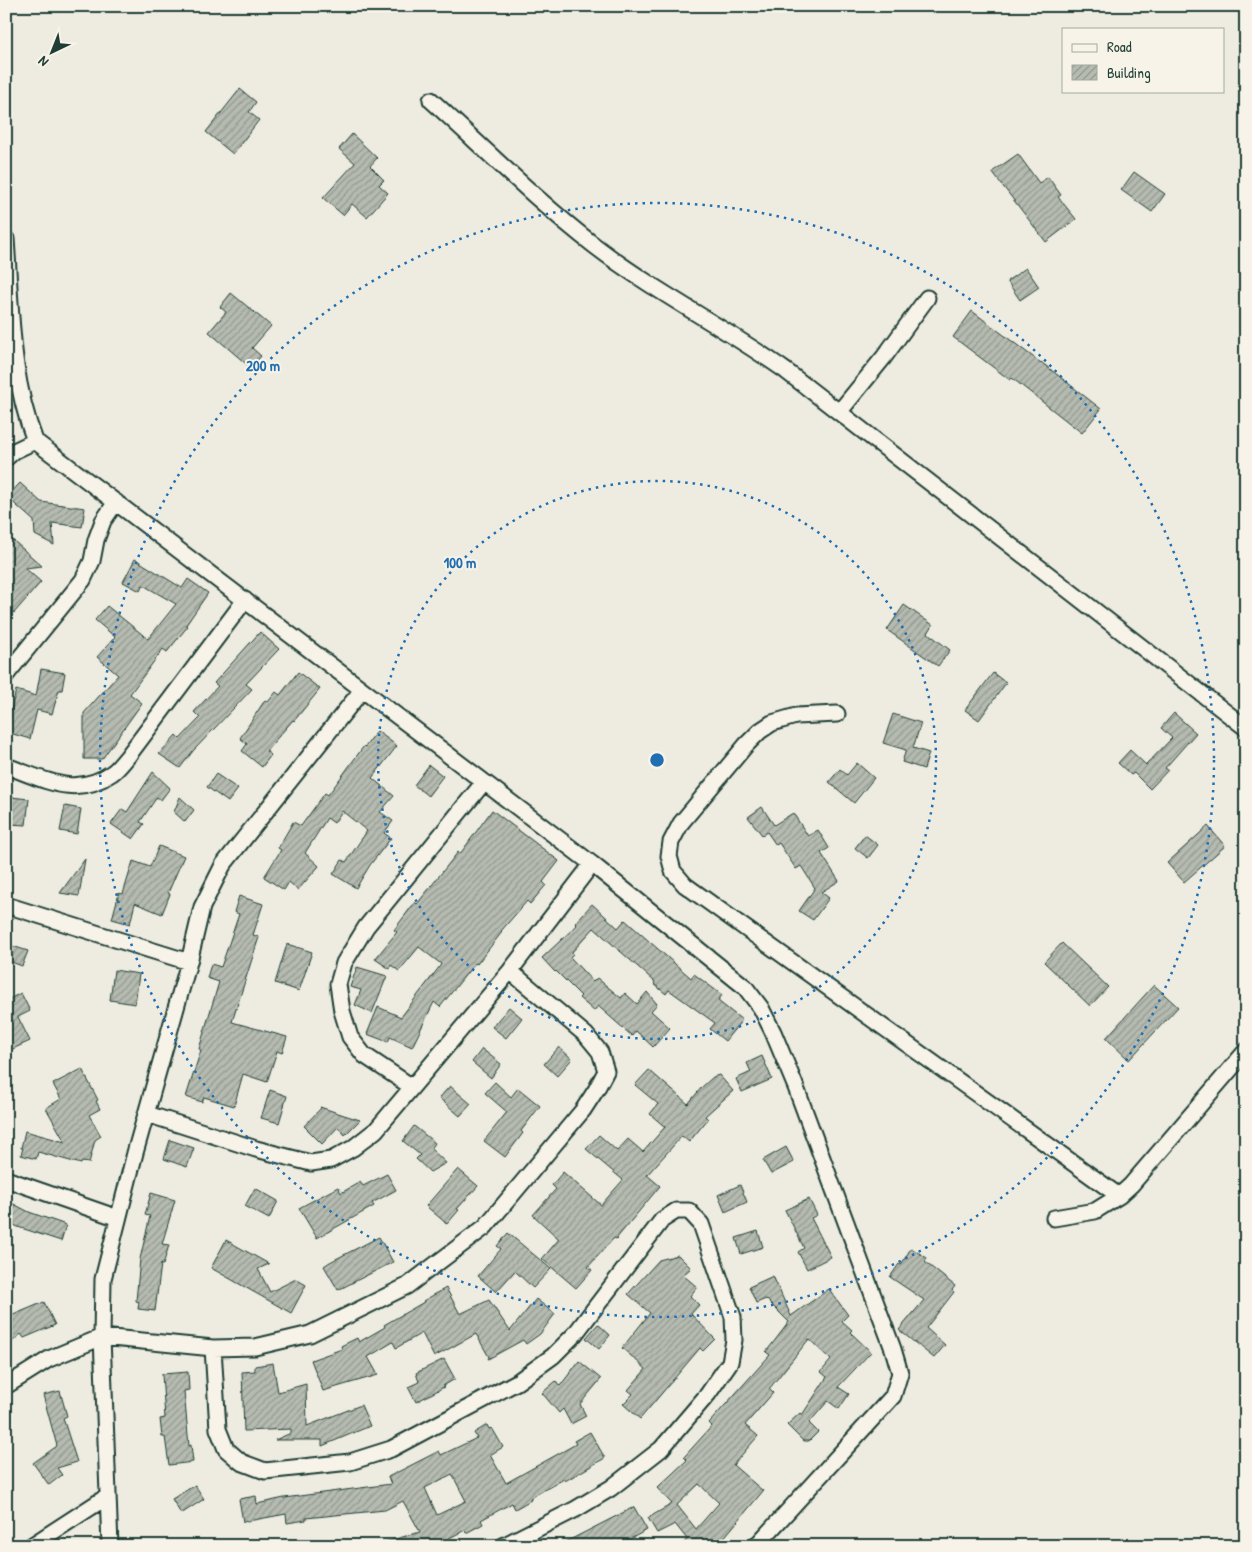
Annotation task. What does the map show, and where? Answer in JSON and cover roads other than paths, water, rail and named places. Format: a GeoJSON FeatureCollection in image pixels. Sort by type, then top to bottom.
{"type":"FeatureCollection","features":[{"type":"Feature","properties":{"kind":"street"},"geometry":{"type":"LineString","coordinates":[[431,100],[559,216],[596,246],[652,286],[756,350],[840,411],[1246,728]]}},
{"type":"Feature","properties":{"kind":"street"},"geometry":{"type":"LineString","coordinates":[[6,239],[15,361],[30,428],[35,441],[592,864],[745,987],[761,1008],[795,1085],[893,1349],[900,1373],[893,1396],[756,1546]]}},
{"type":"Feature","properties":{"kind":"street"},"geometry":{"type":"LineString","coordinates":[[840,411],[884,357],[927,298]]}},
{"type":"Feature","properties":{"kind":"street"},"geometry":{"type":"LineString","coordinates":[[6,458],[14,451],[35,441]]}},
{"type":"Feature","properties":{"kind":"street"},"geometry":{"type":"LineString","coordinates":[[6,675],[83,580],[92,561],[96,540],[103,521],[116,502]]}},
{"type":"Feature","properties":{"kind":"street"},"geometry":{"type":"LineString","coordinates":[[6,766],[62,785],[81,786],[97,781],[113,772],[128,756],[245,600]]}},
{"type":"Feature","properties":{"kind":"street"},"geometry":{"type":"LineString","coordinates":[[110,1546],[102,1337],[102,1279],[189,962],[202,907],[222,865],[362,690]]}},
{"type":"Feature","properties":{"kind":"street"},"geometry":{"type":"LineString","coordinates":[[837,714],[796,716],[772,723],[760,731],[746,745],[681,823],[671,842],[669,856],[672,871],[685,885],[1118,1196]]}},
{"type":"Feature","properties":{"kind":"street"},"geometry":{"type":"LineString","coordinates":[[412,1088],[364,1054],[350,1037],[342,1011],[338,984],[344,963],[366,927],[484,782]]}},
{"type":"Feature","properties":{"kind":"street"},"geometry":{"type":"LineString","coordinates":[[147,1114],[256,1149],[311,1163],[331,1160],[353,1148],[376,1130],[412,1088],[510,971],[592,864]]}},
{"type":"Feature","properties":{"kind":"street"},"geometry":{"type":"LineString","coordinates":[[6,905],[189,962]]}},
{"type":"Feature","properties":{"kind":"street"},"geometry":{"type":"LineString","coordinates":[[6,1386],[48,1359],[102,1337],[212,1348],[255,1347],[310,1334],[407,1286],[485,1227],[583,1110],[606,1071],[600,1052],[586,1035],[510,971]]}},
{"type":"Feature","properties":{"kind":"street"},"geometry":{"type":"LineString","coordinates":[[1054,1218],[1095,1211],[1131,1185],[1246,1051]]}},
{"type":"Feature","properties":{"kind":"street"},"geometry":{"type":"LineString","coordinates":[[6,1180],[118,1218]]}},
{"type":"Feature","properties":{"kind":"street"},"geometry":{"type":"LineString","coordinates":[[212,1348],[218,1429],[226,1449],[240,1462],[265,1471],[350,1462],[391,1449],[517,1382],[546,1361],[575,1334],[662,1220],[676,1211],[689,1211],[701,1224],[733,1317],[734,1340],[730,1362],[708,1394],[661,1450],[611,1488],[576,1509],[503,1546]]}},
{"type":"Feature","properties":{"kind":"street"},"geometry":{"type":"LineString","coordinates":[[31,1546],[108,1496]]}}]}
